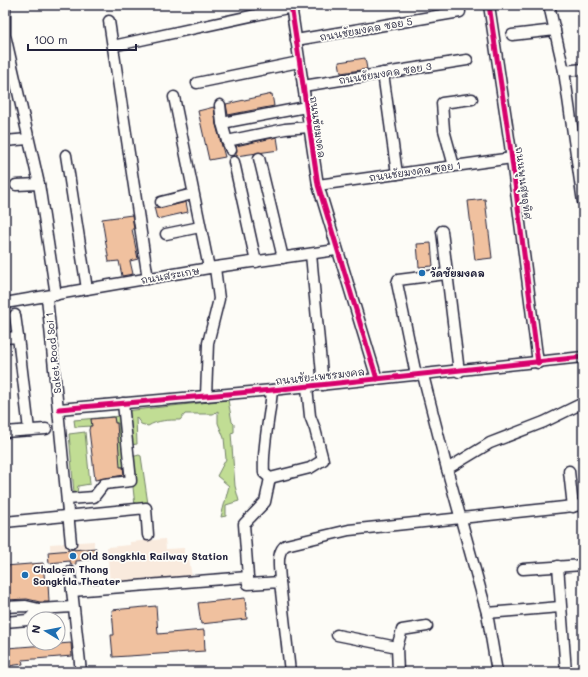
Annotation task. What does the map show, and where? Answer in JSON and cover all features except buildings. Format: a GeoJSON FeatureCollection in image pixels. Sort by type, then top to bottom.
{"type":"FeatureCollection","features":[{"type":"Feature","properties":{"kind":"street","name":"ถนนพูนสุขอุทิศ"},"geometry":{"type":"LineString","coordinates":[[490,5],[512,158],[538,363]]}},
{"type":"Feature","properties":{"kind":"street"},"geometry":{"type":"LineString","coordinates":[[549,5],[564,71],[583,202]]}},
{"type":"Feature","properties":{"kind":"street"},"geometry":{"type":"LineString","coordinates":[[113,46],[292,6]]}},
{"type":"Feature","properties":{"kind":"street","name":"ถนนชัยมงคล"},"geometry":{"type":"LineString","coordinates":[[292,6],[318,185],[336,250],[377,379]]}},
{"type":"Feature","properties":{"kind":"street","name":"Saket Road Soi 1"},"geometry":{"type":"LineString","coordinates":[[5,9],[6,40],[39,184],[51,296],[71,543]]}},
{"type":"Feature","properties":{"kind":"street","name":"ถนนชัยมงคล ซอย 5"},"geometry":{"type":"LineString","coordinates":[[296,40],[459,9]]}},
{"type":"Feature","properties":{"kind":"street"},"geometry":{"type":"LineString","coordinates":[[109,21],[148,278]]}},
{"type":"Feature","properties":{"kind":"street"},"geometry":{"type":"LineString","coordinates":[[512,35],[555,30]]}},
{"type":"Feature","properties":{"kind":"street","name":"ถนนชัยมงคล ซอย 3"},"geometry":{"type":"LineString","coordinates":[[303,86],[467,60]]}},
{"type":"Feature","properties":{"kind":"street"},"geometry":{"type":"LineString","coordinates":[[197,83],[300,62]]}},
{"type":"Feature","properties":{"kind":"street"},"geometry":{"type":"LineString","coordinates":[[564,71],[583,69]]}},
{"type":"Feature","properties":{"kind":"street"},"geometry":{"type":"LineString","coordinates":[[383,73],[397,174]]}},
{"type":"Feature","properties":{"kind":"street"},"geometry":{"type":"LineString","coordinates":[[174,97],[200,227],[219,299],[208,343],[206,396]]}},
{"type":"Feature","properties":{"kind":"street"},"geometry":{"type":"LineString","coordinates":[[454,166],[444,130],[442,103],[472,98]]}},
{"type":"Feature","properties":{"kind":"street"},"geometry":{"type":"LineString","coordinates":[[220,105],[222,123],[229,145],[285,129],[309,127]]}},
{"type":"Feature","properties":{"kind":"street"},"geometry":{"type":"LineString","coordinates":[[222,123],[306,107]]}},
{"type":"Feature","properties":{"kind":"street"},"geometry":{"type":"LineString","coordinates":[[5,141],[28,139]]}},
{"type":"Feature","properties":{"kind":"street"},"geometry":{"type":"LineString","coordinates":[[66,155],[87,289]]}},
{"type":"Feature","properties":{"kind":"street"},"geometry":{"type":"LineString","coordinates":[[259,158],[283,258]]}},
{"type":"Feature","properties":{"kind":"street","name":"ถนนชัยมงคล ซอย 1"},"geometry":{"type":"LineString","coordinates":[[318,185],[512,158]]}},
{"type":"Feature","properties":{"kind":"street"},"geometry":{"type":"LineString","coordinates":[[234,162],[256,262]]}},
{"type":"Feature","properties":{"kind":"street"},"geometry":{"type":"LineString","coordinates":[[16,185],[39,184]]}},
{"type":"Feature","properties":{"kind":"street"},"geometry":{"type":"LineString","coordinates":[[161,202],[193,194]]}},
{"type":"Feature","properties":{"kind":"street"},"geometry":{"type":"LineString","coordinates":[[166,234],[200,227]]}},
{"type":"Feature","properties":{"kind":"street"},"geometry":{"type":"LineString","coordinates":[[442,231],[459,372]]}},
{"type":"Feature","properties":{"kind":"street","name":"ถนนสระเกษ"},"geometry":{"type":"LineString","coordinates":[[5,303],[148,278],[336,250]]}},
{"type":"Feature","properties":{"kind":"street"},"geometry":{"type":"LineString","coordinates":[[311,254],[323,385]]}},
{"type":"Feature","properties":{"kind":"street"},"geometry":{"type":"LineString","coordinates":[[446,274],[398,280],[397,283],[420,375],[487,613],[497,672]]}},
{"type":"Feature","properties":{"kind":"street"},"geometry":{"type":"LineString","coordinates":[[15,315],[29,430]]}},
{"type":"Feature","properties":{"kind":"street"},"geometry":{"type":"LineString","coordinates":[[5,338],[18,337]]}},
{"type":"Feature","properties":{"kind":"street","name":"ถนนชัย-เพชรมงคล"},"geometry":{"type":"LineString","coordinates":[[59,409],[459,372],[583,357]]}},
{"type":"Feature","properties":{"kind":"street"},"geometry":{"type":"LineString","coordinates":[[270,478],[310,468],[323,460],[316,429],[310,416],[307,387]]}},
{"type":"Feature","properties":{"kind":"street"},"geometry":{"type":"LineString","coordinates":[[270,478],[264,473],[263,460],[271,415],[272,390]]}},
{"type":"Feature","properties":{"kind":"street"},"geometry":{"type":"LineString","coordinates":[[447,469],[490,443],[544,422],[583,403]]}},
{"type":"Feature","properties":{"kind":"street"},"geometry":{"type":"LineString","coordinates":[[68,499],[94,497],[104,484],[131,481],[123,404]]}},
{"type":"Feature","properties":{"kind":"street"},"geometry":{"type":"LineString","coordinates":[[5,432],[46,428]]}},
{"type":"Feature","properties":{"kind":"street"},"geometry":{"type":"LineString","coordinates":[[290,672],[280,582],[280,553],[282,548],[286,545],[349,530],[578,506],[569,471]]}},
{"type":"Feature","properties":{"kind":"street"},"geometry":{"type":"LineString","coordinates":[[270,478],[265,502],[244,524],[248,584],[280,582]]}},
{"type":"Feature","properties":{"kind":"street"},"geometry":{"type":"LineString","coordinates":[[5,522],[69,517],[146,508],[148,535]]}},
{"type":"Feature","properties":{"kind":"street"},"geometry":{"type":"LineString","coordinates":[[522,569],[583,565]]}},
{"type":"Feature","properties":{"kind":"street"},"geometry":{"type":"LineString","coordinates":[[558,566],[566,672]]}},
{"type":"Feature","properties":{"kind":"street"},"geometry":{"type":"LineString","coordinates":[[70,572],[81,672]]}},
{"type":"Feature","properties":{"kind":"street"},"geometry":{"type":"LineString","coordinates":[[72,591],[248,577]]}},
{"type":"Feature","properties":{"kind":"street"},"geometry":{"type":"LineString","coordinates":[[5,607],[26,606],[38,609],[73,607]]}},
{"type":"Feature","properties":{"kind":"street"},"geometry":{"type":"LineString","coordinates":[[487,613],[560,607]]}},
{"type":"Feature","properties":{"kind":"street"},"geometry":{"type":"LineString","coordinates":[[5,622],[28,620],[38,609]]}},
{"type":"Feature","properties":{"kind":"street"},"geometry":{"type":"LineString","coordinates":[[398,672],[397,647],[402,630],[427,626]]}},
{"type":"Feature","properties":{"kind":"street"},"geometry":{"type":"LineString","coordinates":[[337,635],[397,647]]}},
{"type":"Feature","properties":{"kind":"shaded area"},"geometry":{"type":"Polygon","coordinates":[[[165,539],[166,549],[184,548],[184,557],[187,559],[189,558],[192,578],[110,585],[107,547],[130,545],[130,542],[165,539]]]}},
{"type":"Feature","properties":{"kind":"shaded area"},"geometry":{"type":"Polygon","coordinates":[[[94,541],[94,548],[50,552],[50,544],[94,541]]]}},
{"type":"Feature","properties":{"kind":"green space"},"geometry":{"type":"Polygon","coordinates":[[[228,400],[232,422],[234,424],[234,432],[231,433],[235,486],[239,501],[226,505],[226,516],[221,517],[229,486],[217,476],[226,459],[224,438],[218,423],[218,411],[213,414],[185,414],[180,420],[159,421],[148,426],[141,424],[136,417],[137,444],[131,445],[125,411],[228,400]]]}},
{"type":"Feature","properties":{"kind":"green space"},"geometry":{"type":"Polygon","coordinates":[[[121,416],[126,467],[118,467],[118,423],[115,423],[114,417],[91,419],[92,426],[75,427],[74,420],[121,416]]]}},
{"type":"Feature","properties":{"kind":"green space"},"geometry":{"type":"Polygon","coordinates":[[[85,432],[90,484],[78,486],[77,493],[74,493],[69,434],[85,432]]]}},
{"type":"Feature","properties":{"kind":"green space"},"geometry":{"type":"Polygon","coordinates":[[[139,455],[141,456],[148,504],[135,506],[130,459],[139,455]]]}},
{"type":"Feature","properties":{"kind":"cycle path"},"geometry":{"type":"LineString","coordinates":[[291,5],[318,185],[377,379]]}},
{"type":"Feature","properties":{"kind":"cycle path"},"geometry":{"type":"LineString","coordinates":[[489,5],[510,145],[538,363]]}},
{"type":"Feature","properties":{"kind":"cycle path"},"geometry":{"type":"LineString","coordinates":[[59,409],[272,390],[583,357]]}},
{"type":"Feature","properties":{"kind":"place","name":"วัดชัยมงคล"},"geometry":{"type":"Point","coordinates":[422,273]}},
{"type":"Feature","properties":{"kind":"place","name":"Old Songkhla Railway Station"},"geometry":{"type":"Point","coordinates":[73,556]}},
{"type":"Feature","properties":{"kind":"place","name":"Chaloem Thong Songkhla Theater"},"geometry":{"type":"Point","coordinates":[25,575]}}]}
